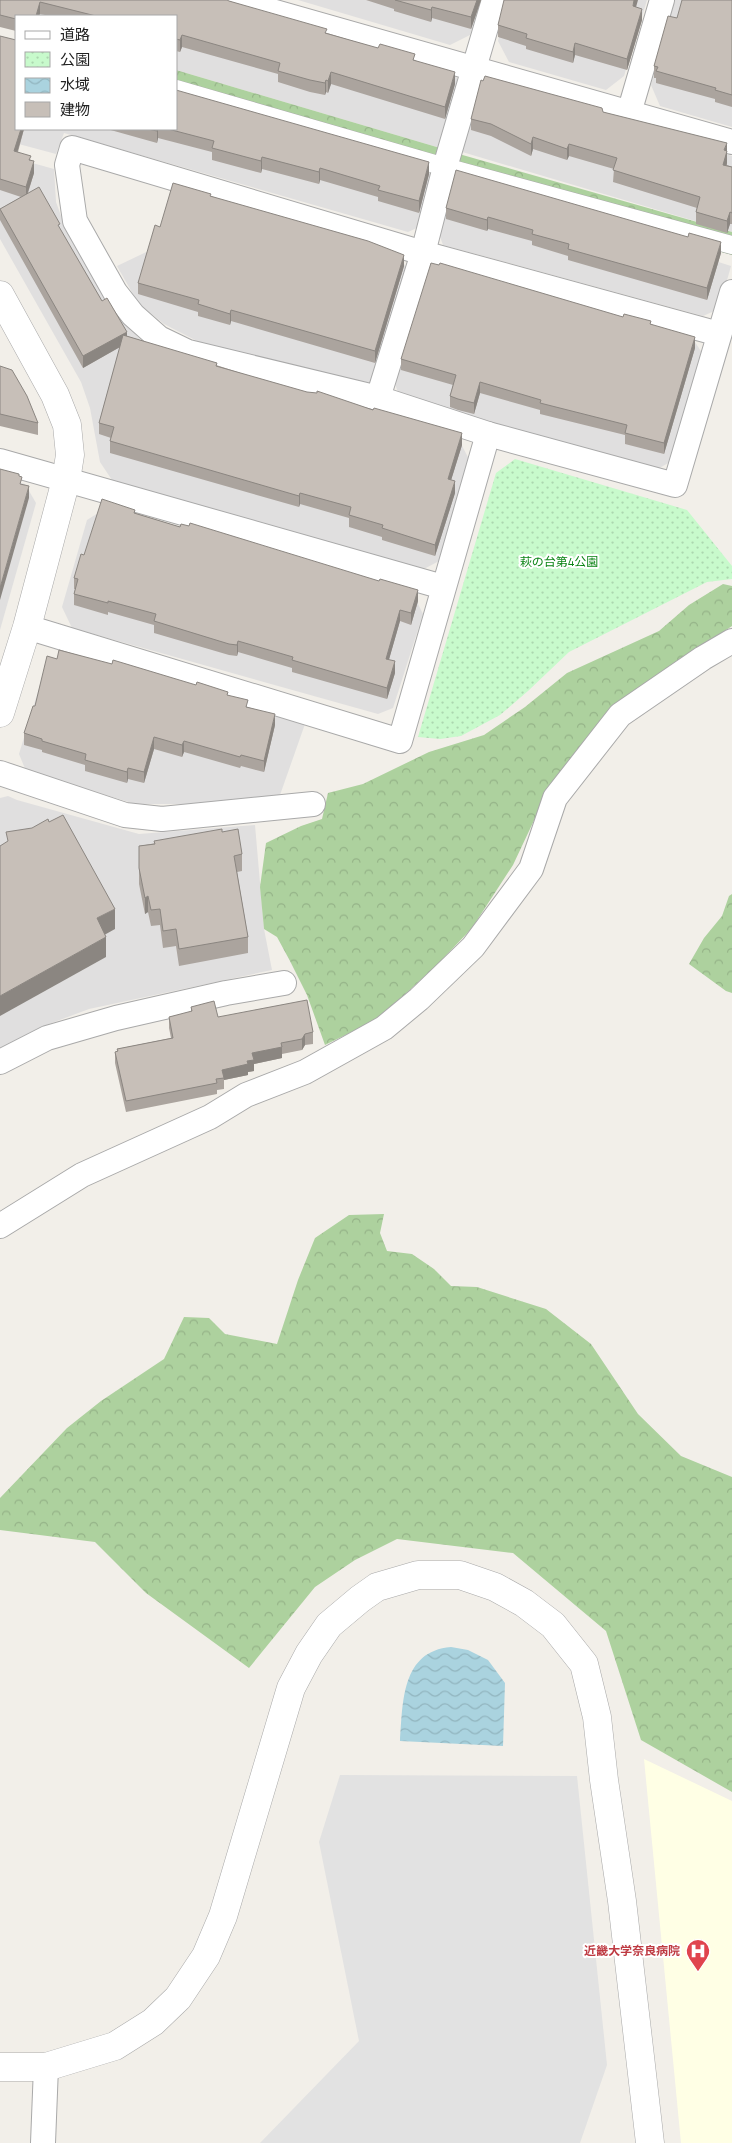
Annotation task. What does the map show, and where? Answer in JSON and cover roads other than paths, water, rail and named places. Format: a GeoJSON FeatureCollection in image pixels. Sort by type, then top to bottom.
{"type":"FeatureCollection","features":[{"type":"Feature","properties":{"kind":"street"},"geometry":{"type":"LineString","coordinates":[[233,0],[732,142]]}},
{"type":"Feature","properties":{"kind":"street"},"geometry":{"type":"LineString","coordinates":[[378,398],[423,253],[445,167],[494,0]]}},
{"type":"Feature","properties":{"kind":"street"},"geometry":{"type":"LineString","coordinates":[[629,113],[662,0]]}},
{"type":"Feature","properties":{"kind":"street"},"geometry":{"type":"LineString","coordinates":[[178,90],[445,167],[732,245]]}},
{"type":"Feature","properties":{"kind":"street"},"geometry":{"type":"LineString","coordinates":[[719,334],[423,253],[72,148],[67,165],[76,221],[115,292],[133,316],[159,338],[188,352],[378,398],[488,434],[675,485],[732,292]]}},
{"type":"Feature","properties":{"kind":"street"},"geometry":{"type":"LineString","coordinates":[[0,294],[55,396],[67,425],[70,455],[66,480],[27,627],[0,713]]}},
{"type":"Feature","properties":{"kind":"street"},"geometry":{"type":"LineString","coordinates":[[27,627],[400,741],[488,434]]}},
{"type":"Feature","properties":{"kind":"street"},"geometry":{"type":"LineString","coordinates":[[0,460],[443,587]]}},
{"type":"Feature","properties":{"kind":"street"},"geometry":{"type":"LineString","coordinates":[[0,1226],[82,1176],[210,1117],[246,1095],[305,1072],[327,1058],[384,1028],[419,999],[478,939],[531,869],[555,798],[620,715],[703,658],[732,641]]}},
{"type":"Feature","properties":{"kind":"street"},"geometry":{"type":"LineString","coordinates":[[0,773],[125,815],[162,819],[313,804]]}},
{"type":"Feature","properties":{"kind":"street"},"geometry":{"type":"LineString","coordinates":[[0,1062],[47,1038],[116,1018],[226,993],[284,983]]}},
{"type":"Feature","properties":{"kind":"street"},"geometry":{"type":"LineString","coordinates":[[0,2067],[46,2067],[115,2046],[153,2022],[178,1998],[206,1956],[223,1916],[291,1688],[308,1654],[329,1625],[377,1587],[418,1575],[460,1575],[496,1587],[524,1603],[554,1625],[584,1664],[597,1717],[604,1780],[622,1901],[650,2143]]}},
{"type":"Feature","properties":{"kind":"street"},"geometry":{"type":"LineString","coordinates":[[43,2143],[46,2067]]}},
{"type":"Feature","properties":{"kind":"water"},"geometry":{"type":"Polygon","coordinates":[[[451,1647],[468,1650],[488,1660],[505,1683],[503,1746],[400,1741],[404,1696],[414,1668],[422,1658],[435,1651],[451,1647]]]}},
{"type":"Feature","properties":{"kind":"place","name":"近畿大学奈良病院"},"geometry":{"type":"Point","coordinates":[698,1972]}},
{"type":"Feature","properties":{"kind":"park label","name":"萩の台第4公園"},"geometry":{"type":"Point","coordinates":[559,562]}}]}
